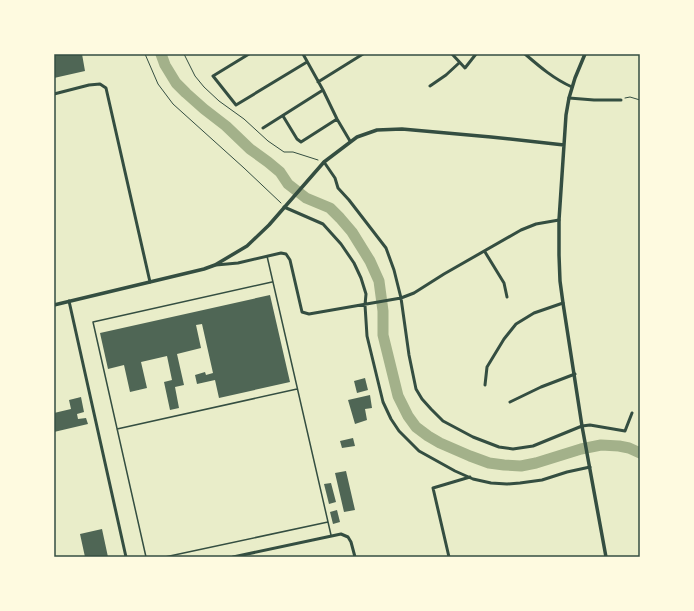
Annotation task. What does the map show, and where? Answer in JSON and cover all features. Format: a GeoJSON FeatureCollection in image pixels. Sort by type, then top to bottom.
{"type":"FeatureCollection","features":[{"type":"Feature","properties":{"kind":"street"},"geometry":{"type":"LineString","coordinates":[[249,54],[213,76],[236,105],[307,62]]}},
{"type":"Feature","properties":{"kind":"street"},"geometry":{"type":"LineString","coordinates":[[303,54],[350,141]]}},
{"type":"Feature","properties":{"kind":"street"},"geometry":{"type":"LineString","coordinates":[[318,82],[362,54]]}},
{"type":"Feature","properties":{"kind":"street"},"geometry":{"type":"LineString","coordinates":[[452,54],[465,68],[476,54]]}},
{"type":"Feature","properties":{"kind":"street"},"geometry":{"type":"LineString","coordinates":[[526,54],[542,69],[572,88]]}},
{"type":"Feature","properties":{"kind":"street"},"geometry":{"type":"LineString","coordinates":[[586,54],[575,78],[566,115],[559,220],[559,261],[563,303],[606,557]]}},
{"type":"Feature","properties":{"kind":"street"},"geometry":{"type":"LineString","coordinates":[[430,86],[446,75],[459,63]]}},
{"type":"Feature","properties":{"kind":"street"},"geometry":{"type":"LineString","coordinates":[[54,94],[100,84],[106,88],[150,282]]}},
{"type":"Feature","properties":{"kind":"street"},"geometry":{"type":"LineString","coordinates":[[263,128],[323,90]]}},
{"type":"Feature","properties":{"kind":"street"},"geometry":{"type":"LineString","coordinates":[[569,98],[621,100]]}},
{"type":"Feature","properties":{"kind":"street"},"geometry":{"type":"LineString","coordinates":[[283,116],[297,139],[301,142],[337,119]]}},
{"type":"Feature","properties":{"kind":"street"},"geometry":{"type":"LineString","coordinates":[[54,305],[204,269],[215,265],[247,246],[269,225],[324,162],[357,136],[378,130],[402,129],[564,145]]}},
{"type":"Feature","properties":{"kind":"street"},"geometry":{"type":"LineString","coordinates":[[324,162],[335,178],[338,188],[386,248],[394,270],[401,298],[409,355],[416,389],[422,399],[443,421],[472,437],[499,447],[513,449],[533,446],[590,425],[625,431],[632,413]]}},
{"type":"Feature","properties":{"kind":"street"},"geometry":{"type":"LineString","coordinates":[[285,206],[323,224],[341,244],[354,263],[366,294],[365,305],[367,336],[383,402],[399,431],[419,451],[473,479],[491,483],[520,484],[542,480],[590,466]]}},
{"type":"Feature","properties":{"kind":"street"},"geometry":{"type":"LineString","coordinates":[[215,265],[238,263],[282,253],[286,254],[290,260],[302,312],[309,314],[401,298],[414,293],[520,230],[536,224],[559,220]]}},
{"type":"Feature","properties":{"kind":"street"},"geometry":{"type":"LineString","coordinates":[[484,252],[504,283],[507,297]]}},
{"type":"Feature","properties":{"kind":"street"},"geometry":{"type":"LineString","coordinates":[[69,301],[126,557]]}},
{"type":"Feature","properties":{"kind":"street"},"geometry":{"type":"LineString","coordinates":[[485,385],[487,367],[504,339],[516,324],[534,313],[563,303]]}},
{"type":"Feature","properties":{"kind":"street"},"geometry":{"type":"LineString","coordinates":[[510,402],[540,387],[575,374]]}},
{"type":"Feature","properties":{"kind":"street"},"geometry":{"type":"LineString","coordinates":[[449,557],[433,488],[470,477]]}},
{"type":"Feature","properties":{"kind":"street"},"geometry":{"type":"LineString","coordinates":[[233,557],[341,534],[348,537],[355,557]]}},
{"type":"Feature","properties":{"kind":"lane"},"geometry":{"type":"LineString","coordinates":[[267,256],[331,537]]}},
{"type":"Feature","properties":{"kind":"lane"},"geometry":{"type":"LineString","coordinates":[[146,557],[93,322],[272,282]]}},
{"type":"Feature","properties":{"kind":"lane"},"geometry":{"type":"LineString","coordinates":[[117,429],[297,389]]}},
{"type":"Feature","properties":{"kind":"lane"},"geometry":{"type":"LineString","coordinates":[[164,557],[328,522]]}},
{"type":"Feature","properties":{"kind":"path"},"geometry":{"type":"LineString","coordinates":[[145,54],[158,84],[173,104],[285,206]]}},
{"type":"Feature","properties":{"kind":"path"},"geometry":{"type":"LineString","coordinates":[[184,54],[195,76],[204,87],[219,101],[244,119],[268,141],[284,152],[293,152],[324,162]]}},
{"type":"Feature","properties":{"kind":"path"},"geometry":{"type":"LineString","coordinates":[[621,100],[630,97],[640,100]]}},
{"type":"Feature","properties":{"kind":"building"},"geometry":{"type":"Polygon","coordinates":[[[54,54],[82,54],[85,71],[54,78],[54,54]]]}},
{"type":"Feature","properties":{"kind":"building"},"geometry":{"type":"Polygon","coordinates":[[[270,295],[290,382],[219,398],[215,380],[197,384],[195,375],[205,372],[206,375],[213,373],[202,324],[196,325],[201,348],[177,354],[184,385],[175,387],[179,408],[170,410],[164,382],[172,380],[167,356],[141,362],[147,388],[130,392],[124,365],[108,369],[100,333],[270,295]]]}},
{"type":"Feature","properties":{"kind":"building"},"geometry":{"type":"Polygon","coordinates":[[[365,378],[368,390],[357,393],[354,381],[365,378]]]}},
{"type":"Feature","properties":{"kind":"building"},"geometry":{"type":"Polygon","coordinates":[[[370,395],[372,408],[365,409],[367,420],[355,424],[348,400],[370,395]]]}},
{"type":"Feature","properties":{"kind":"building"},"geometry":{"type":"Polygon","coordinates":[[[81,397],[84,412],[77,414],[78,419],[86,418],[88,424],[54,432],[54,413],[71,409],[69,400],[81,397]]]}},
{"type":"Feature","properties":{"kind":"building"},"geometry":{"type":"Polygon","coordinates":[[[353,438],[355,446],[342,448],[340,441],[353,438]]]}},
{"type":"Feature","properties":{"kind":"building"},"geometry":{"type":"Polygon","coordinates":[[[346,471],[355,510],[344,512],[335,473],[346,471]]]}},
{"type":"Feature","properties":{"kind":"building"},"geometry":{"type":"Polygon","coordinates":[[[331,483],[336,502],[329,504],[324,484],[331,483]]]}},
{"type":"Feature","properties":{"kind":"building"},"geometry":{"type":"Polygon","coordinates":[[[337,510],[340,522],[333,524],[330,512],[337,510]]]}},
{"type":"Feature","properties":{"kind":"building"},"geometry":{"type":"Polygon","coordinates":[[[102,529],[108,557],[85,557],[80,534],[102,529]]]}},
{"type":"Feature","properties":{"kind":"waterway"},"geometry":{"type":"LineString","coordinates":[[161,54],[165,65],[176,83],[186,93],[226,126],[250,149],[280,172],[288,184],[306,198],[330,208],[352,232],[370,261],[379,281],[383,311],[383,335],[398,396],[408,416],[416,427],[440,443],[470,456],[489,463],[504,465],[521,466],[536,463],[581,449],[601,445],[629,448],[640,453]]}}]}
